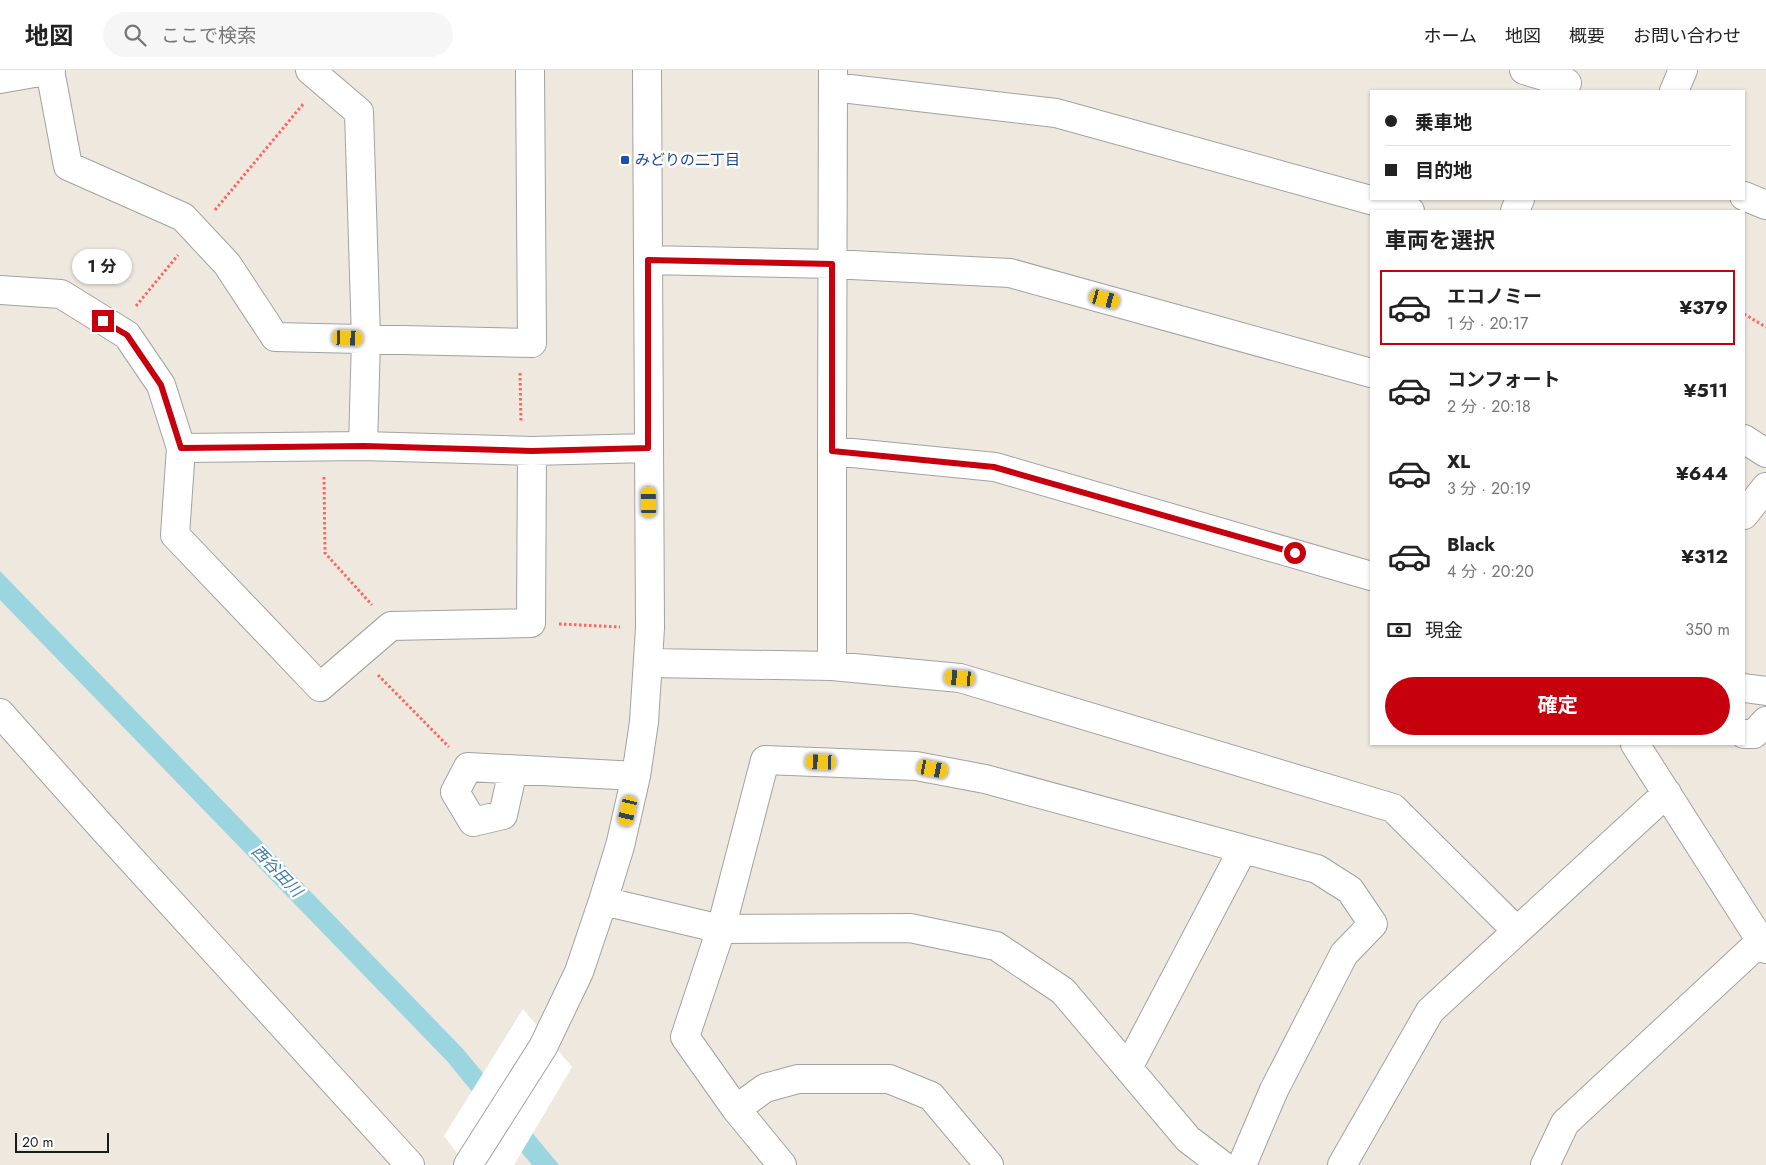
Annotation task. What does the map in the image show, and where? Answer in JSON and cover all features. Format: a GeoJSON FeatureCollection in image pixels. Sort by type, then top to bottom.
{"type":"FeatureCollection","features":[{"type":"Feature","properties":{"kind":"street"},"geometry":{"type":"LineString","coordinates":[[0,80],[50,70],[68,166],[184,217],[227,264],[275,337],[532,343],[530,70]]}},
{"type":"Feature","properties":{"kind":"street"},"geometry":{"type":"LineString","coordinates":[[468,1165],[543,1047],[579,972],[620,846],[636,776],[644,722],[650,628],[647,70]]}},
{"type":"Feature","properties":{"kind":"street"},"geometry":{"type":"LineString","coordinates":[[1524,70],[1567,81]]}},
{"type":"Feature","properties":{"kind":"street"},"geometry":{"type":"LineString","coordinates":[[1674,90],[1683,70]]}},
{"type":"Feature","properties":{"kind":"street"},"geometry":{"type":"LineString","coordinates":[[316,75],[359,112],[366,339],[364,446]]}},
{"type":"Feature","properties":{"kind":"street"},"geometry":{"type":"LineString","coordinates":[[832,666],[833,78],[1056,113],[1370,200]]}},
{"type":"Feature","properties":{"kind":"street"},"geometry":{"type":"LineString","coordinates":[[1745,196],[1766,205]]}},
{"type":"Feature","properties":{"kind":"street"},"geometry":{"type":"LineString","coordinates":[[1370,200],[1406,210]]}},
{"type":"Feature","properties":{"kind":"street"},"geometry":{"type":"LineString","coordinates":[[648,260],[832,264],[1010,273],[1370,373]]}},
{"type":"Feature","properties":{"kind":"street"},"geometry":{"type":"LineString","coordinates":[[0,290],[61,294],[127,335],[161,385],[181,448],[175,535],[320,687],[391,626],[531,623],[527,450]]}},
{"type":"Feature","properties":{"kind":"street"},"geometry":{"type":"LineString","coordinates":[[1745,440],[1766,453]]}},
{"type":"Feature","properties":{"kind":"street"},"geometry":{"type":"LineString","coordinates":[[181,448],[364,446],[527,450],[648,448]]}},
{"type":"Feature","properties":{"kind":"street"},"geometry":{"type":"LineString","coordinates":[[832,451],[994,467],[1370,574]]}},
{"type":"Feature","properties":{"kind":"street"},"geometry":{"type":"LineString","coordinates":[[1745,514],[1766,487]]}},
{"type":"Feature","properties":{"kind":"street"},"geometry":{"type":"LineString","coordinates":[[649,663],[832,666],[960,678],[1393,808],[1517,931]]}},
{"type":"Feature","properties":{"kind":"street"},"geometry":{"type":"LineString","coordinates":[[1745,688],[1766,692]]}},
{"type":"Feature","properties":{"kind":"street"},"geometry":{"type":"LineString","coordinates":[[0,713],[410,1165]]}},
{"type":"Feature","properties":{"kind":"street"},"geometry":{"type":"LineString","coordinates":[[1745,734],[1754,734],[1766,721]]}},
{"type":"Feature","properties":{"kind":"street"},"geometry":{"type":"LineString","coordinates":[[1545,1165],[1565,1123],[1764,945],[1636,745]]}},
{"type":"Feature","properties":{"kind":"street"},"geometry":{"type":"LineString","coordinates":[[782,1165],[736,1109],[685,1037],[721,929],[764,760],[916,766],[985,779],[1317,869],[1350,890],[1373,924],[1344,954],[1274,1090],[1242,1165]]}},
{"type":"Feature","properties":{"kind":"street"},"geometry":{"type":"LineString","coordinates":[[513,770],[503,815],[473,822],[455,792],[468,767],[636,776]]}},
{"type":"Feature","properties":{"kind":"street"},"geometry":{"type":"LineString","coordinates":[[1342,1165],[1430,1011],[1667,794]]}},
{"type":"Feature","properties":{"kind":"street"},"geometry":{"type":"LineString","coordinates":[[1128,1068],[1243,849]]}},
{"type":"Feature","properties":{"kind":"street"},"geometry":{"type":"LineString","coordinates":[[603,901],[721,929],[910,928],[996,946],[1063,991],[1188,1139],[1222,1165]]}},
{"type":"Feature","properties":{"kind":"street"},"geometry":{"type":"LineString","coordinates":[[736,1109],[765,1088],[798,1079],[889,1079],[931,1096],[989,1165]]}},
{"type":"Feature","properties":{"kind":"path"},"geometry":{"type":"LineString","coordinates":[[117,329],[197,231],[316,75]]}},
{"type":"Feature","properties":{"kind":"path"},"geometry":{"type":"LineString","coordinates":[[1745,315],[1766,327]]}},
{"type":"Feature","properties":{"kind":"path"},"geometry":{"type":"LineString","coordinates":[[520,343],[527,450]]}},
{"type":"Feature","properties":{"kind":"path"},"geometry":{"type":"LineString","coordinates":[[323,447],[325,553],[391,626]]}},
{"type":"Feature","properties":{"kind":"path"},"geometry":{"type":"LineString","coordinates":[[531,623],[650,628]]}},
{"type":"Feature","properties":{"kind":"path"},"geometry":{"type":"LineString","coordinates":[[358,654],[468,767]]}},
{"type":"Feature","properties":{"kind":"water","name":"西谷田川"},"geometry":{"type":"Polygon","coordinates":[[[0,571],[463,1049],[559,1165],[532,1165],[447,1061],[0,600],[0,571]]]}},
{"type":"Feature","properties":{"kind":"pier"},"geometry":{"type":"Polygon","coordinates":[[[523,1009],[572,1067],[514,1165],[466,1165],[444,1136],[523,1009]]]}},
{"type":"Feature","properties":{"kind":"place","name":"みどりの二丁目"},"geometry":{"type":"Point","coordinates":[625,160]}},
{"type":"Feature","properties":{"kind":"route"},"geometry":{"type":"LineString","coordinates":[[103,321],[127,335],[161,385],[181,448],[364,446],[532,451],[648,448],[648,260],[832,264],[832,451],[994,467],[1295,553]]}}]}
